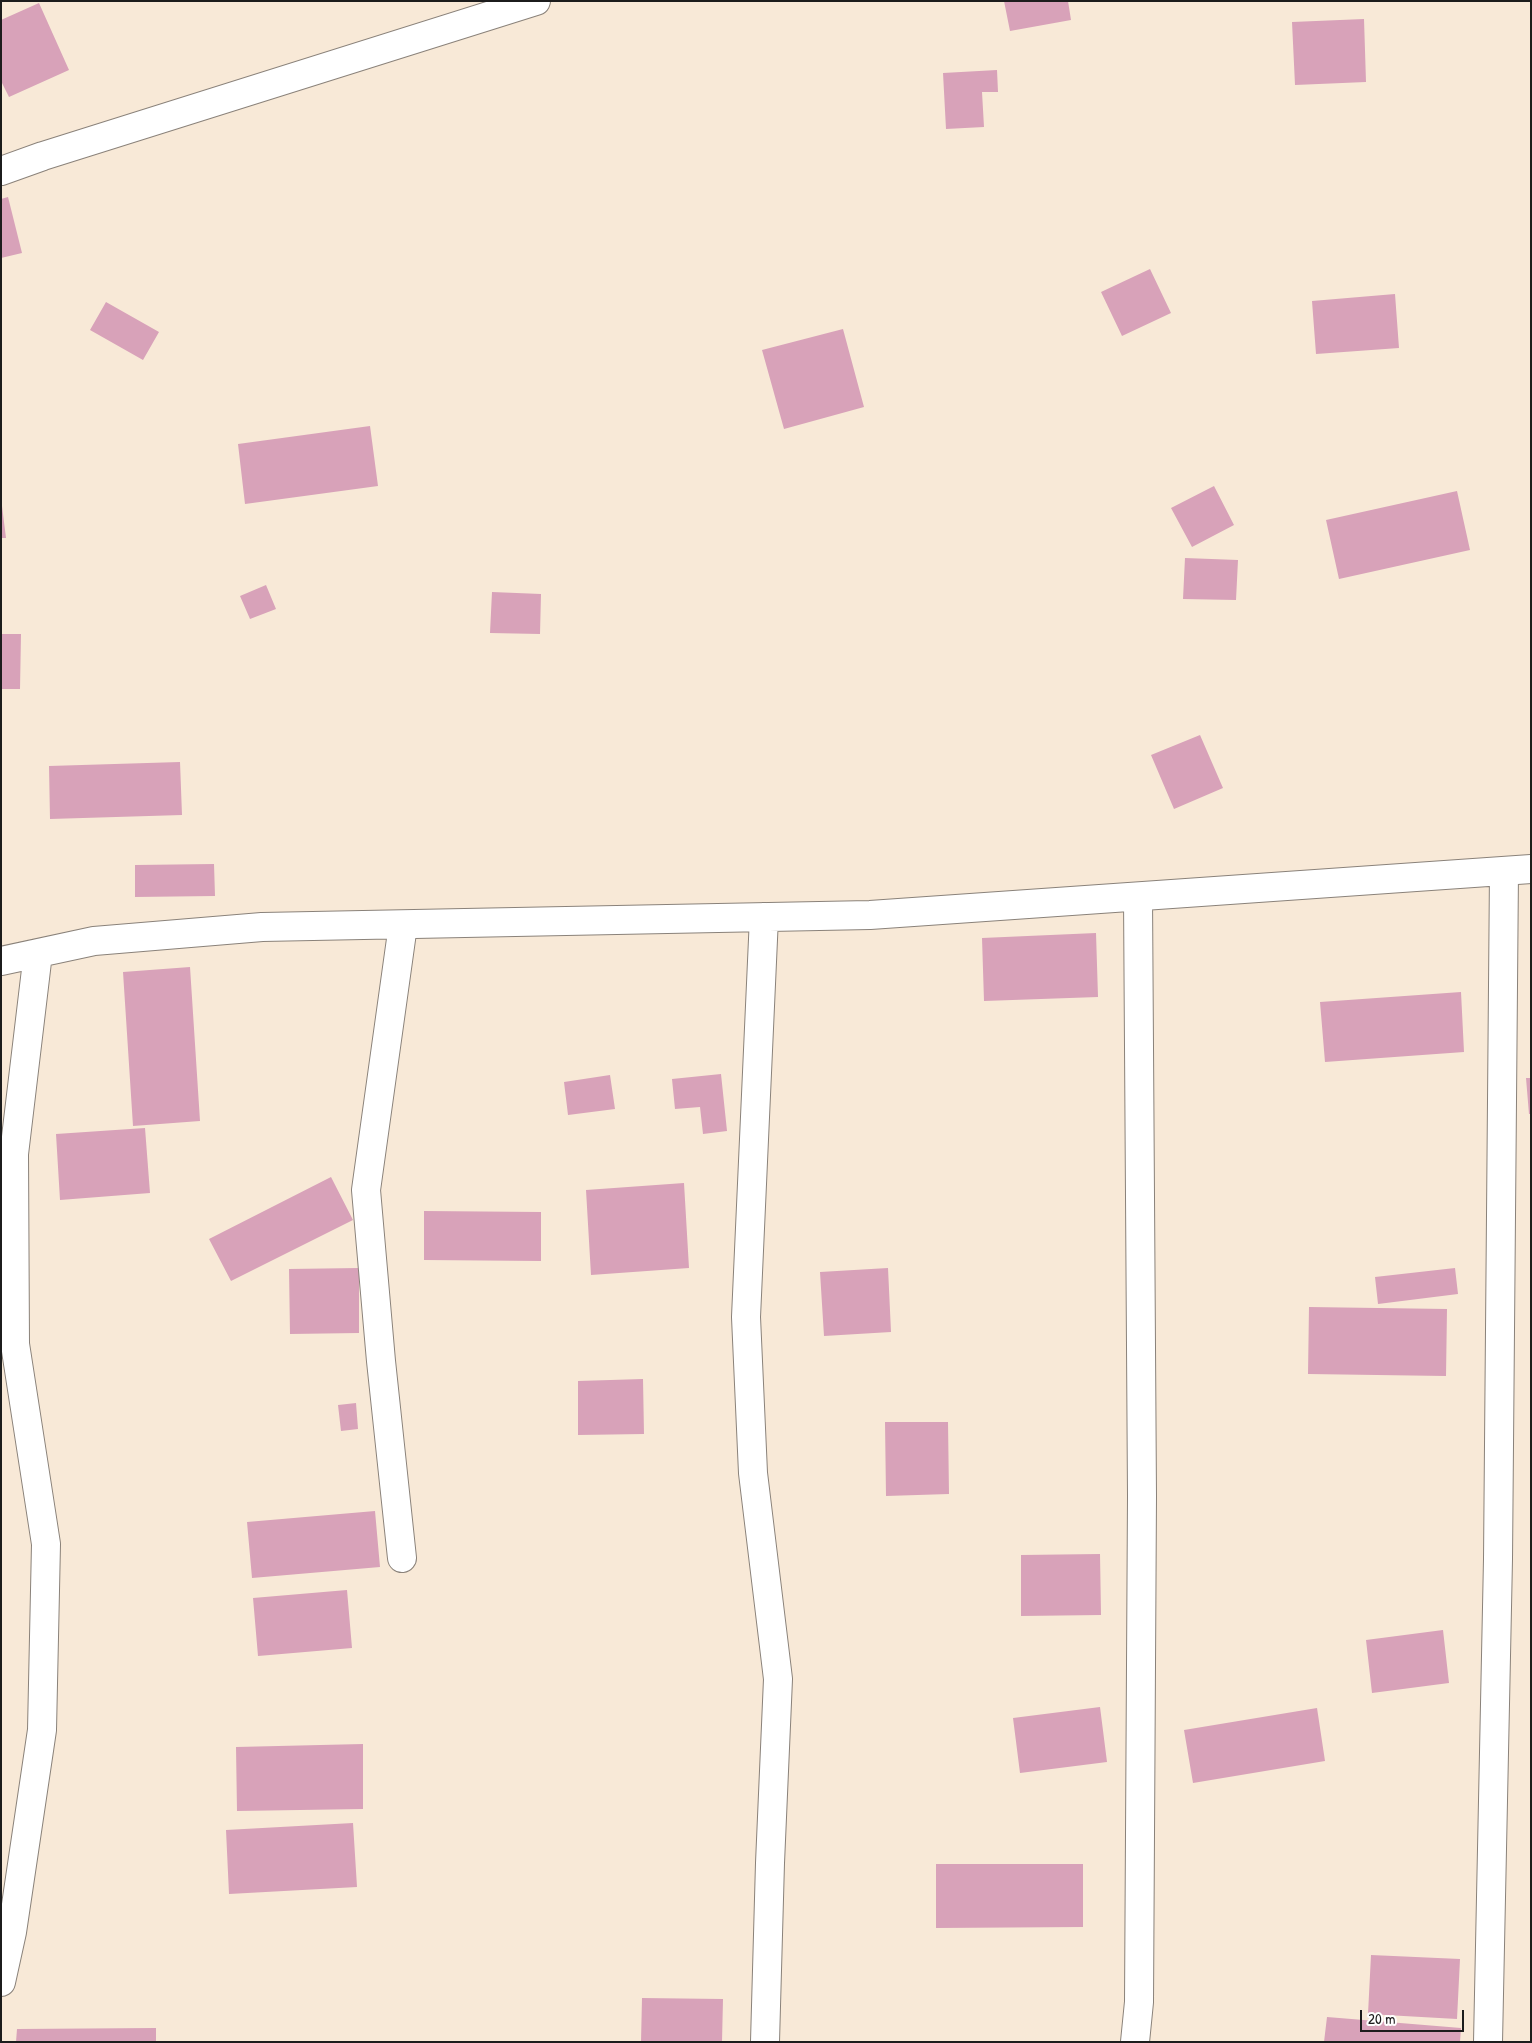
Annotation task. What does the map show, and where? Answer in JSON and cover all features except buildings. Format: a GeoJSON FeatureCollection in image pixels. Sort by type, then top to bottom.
{"type":"FeatureCollection","features":[{"type":"Feature","properties":{"kind":"street"},"geometry":{"type":"LineString","coordinates":[[1,171],[43,156],[536,1]]}},
{"type":"Feature","properties":{"kind":"street"},"geometry":{"type":"LineString","coordinates":[[1,961],[94,941],[262,927],[870,915],[1518,870],[1498,1559],[1488,2042]]}},
{"type":"Feature","properties":{"kind":"street"},"geometry":{"type":"LineString","coordinates":[[1135,2042],[1139,2002],[1142,1516],[1138,897]]}},
{"type":"Feature","properties":{"kind":"street"},"geometry":{"type":"LineString","coordinates":[[764,917],[746,1317],[753,1473],[778,1679],[770,1862],[766,2042]]}},
{"type":"Feature","properties":{"kind":"street"},"geometry":{"type":"LineString","coordinates":[[402,1558],[381,1361],[366,1190],[403,924]]}},
{"type":"Feature","properties":{"kind":"street"},"geometry":{"type":"LineString","coordinates":[[1,1982],[12,1932],[42,1730],[46,1544],[16,1344],[14,1164],[38,953]]}}]}
